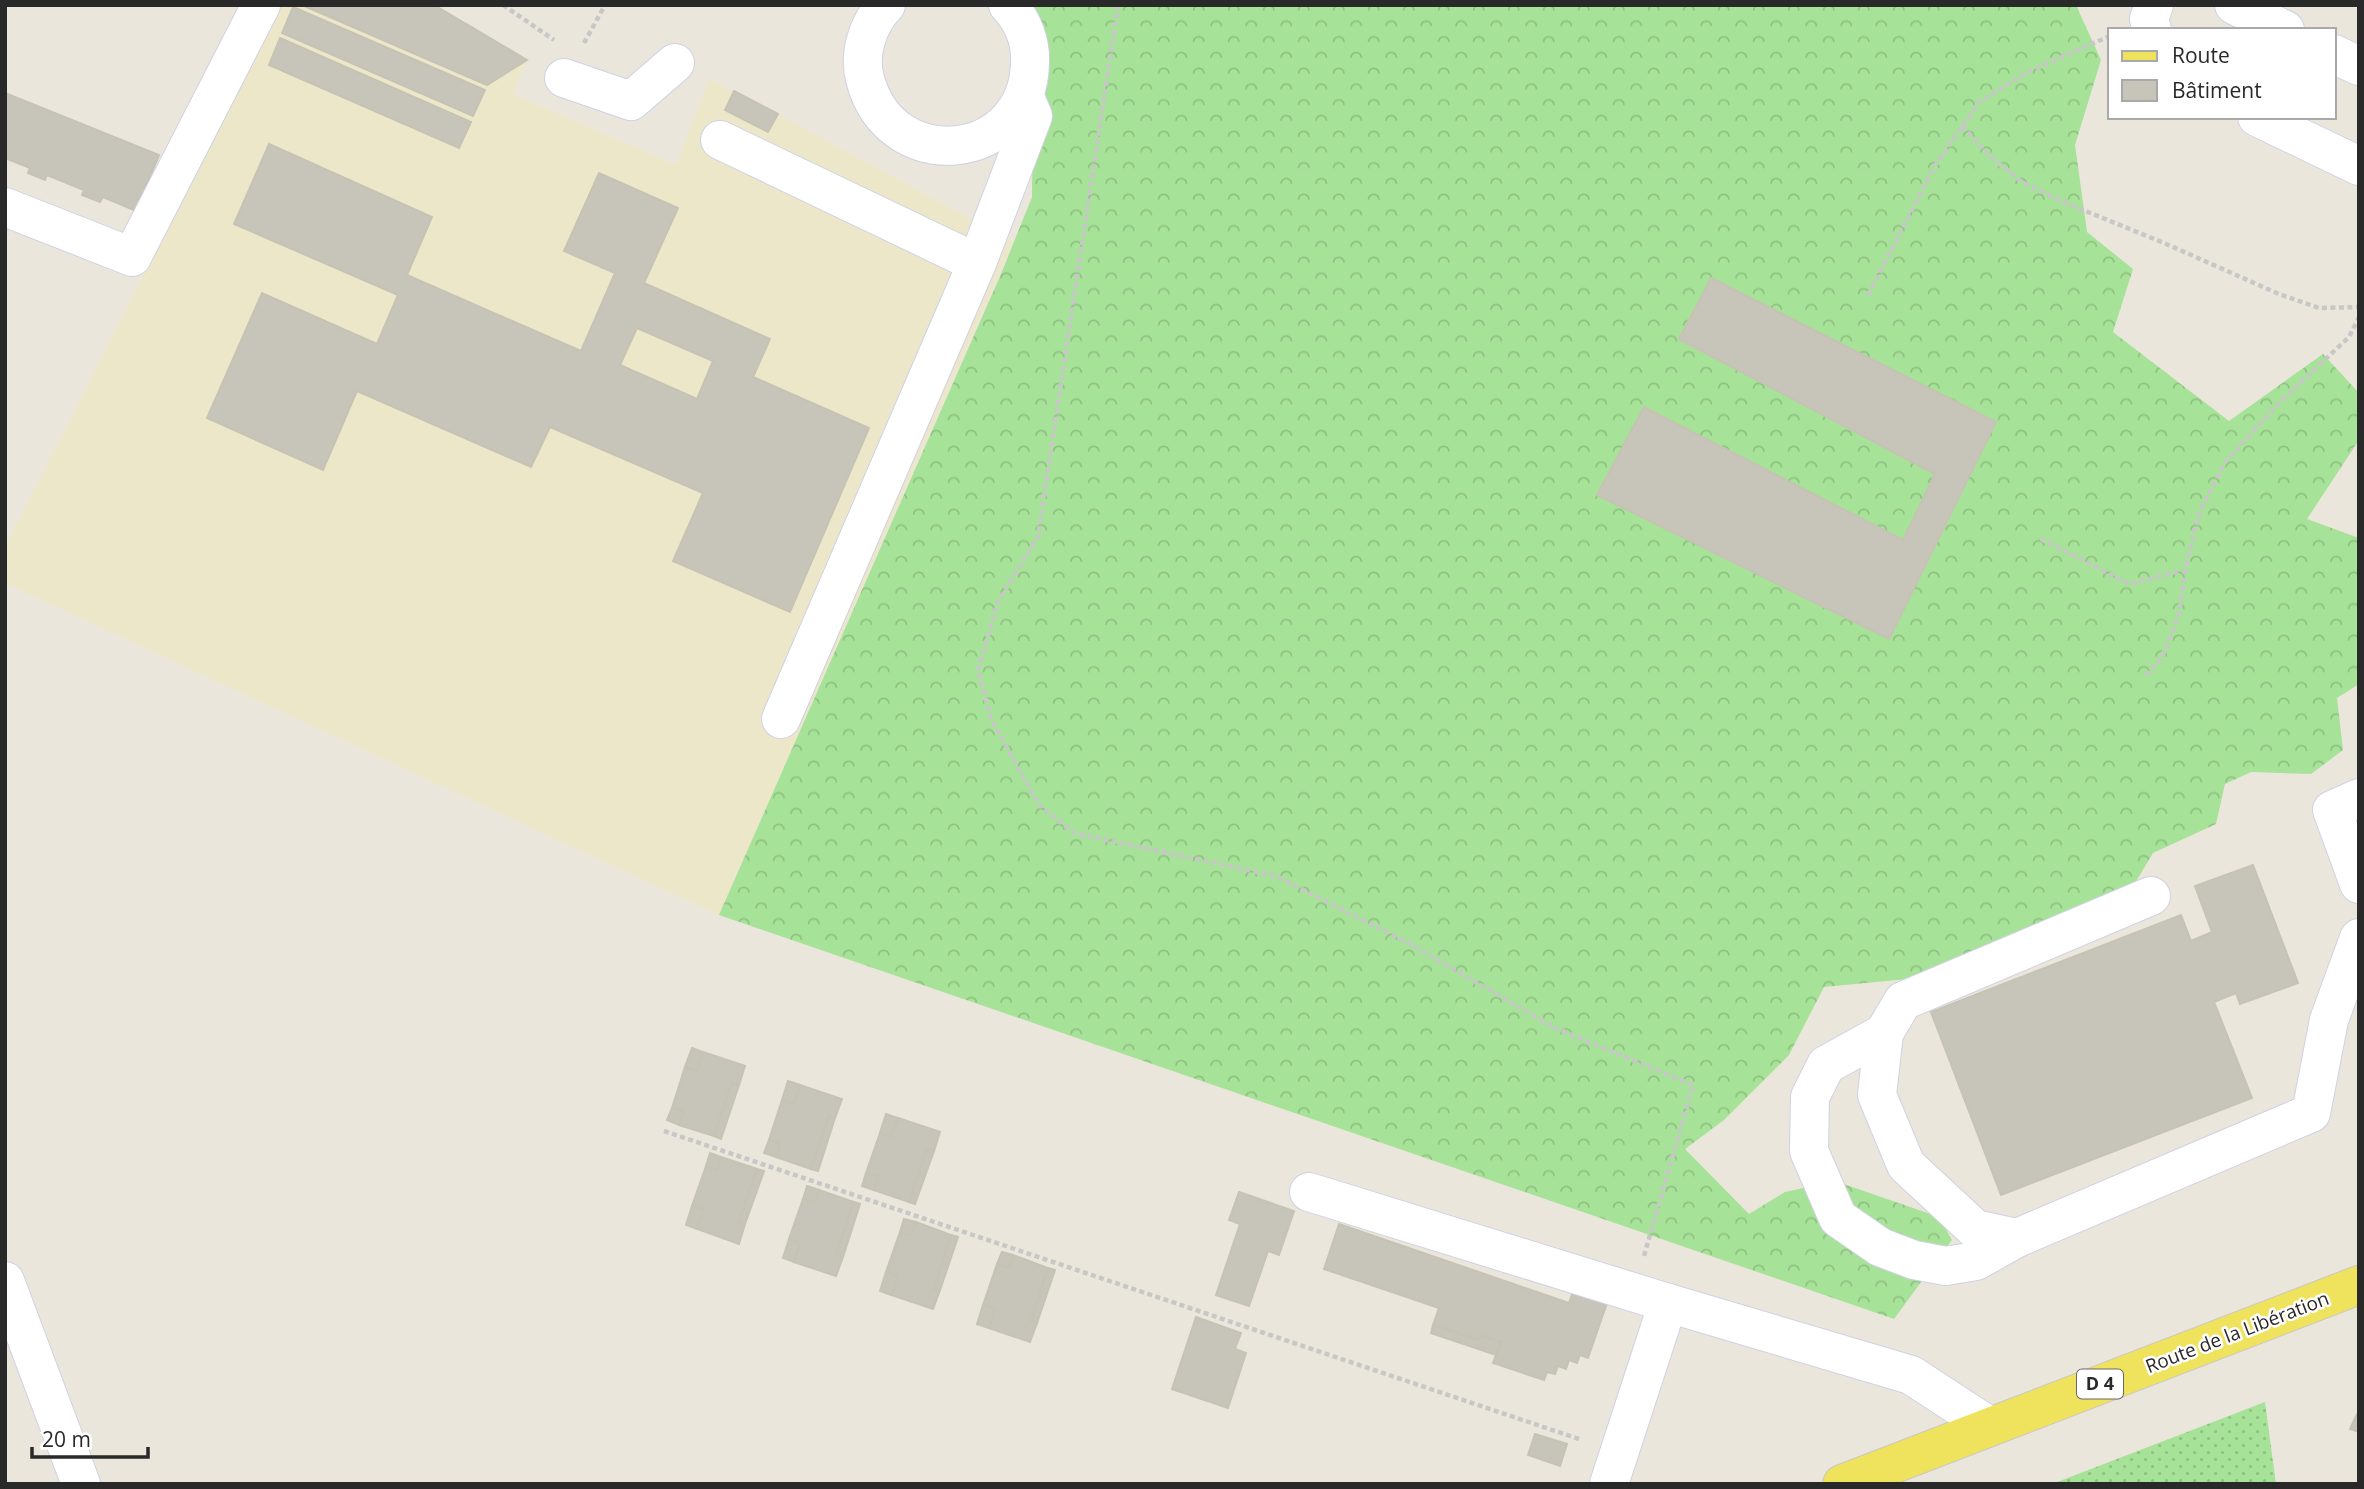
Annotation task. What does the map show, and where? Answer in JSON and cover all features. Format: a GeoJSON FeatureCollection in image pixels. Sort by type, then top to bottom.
{"type":"FeatureCollection","features":[{"type":"Feature","properties":{"kind":"main road","name":"Route de la Libération"},"geometry":{"type":"LineString","coordinates":[[1842,1484],[2359,1286]]}},
{"type":"Feature","properties":{"kind":"street"},"geometry":{"type":"LineString","coordinates":[[5,206],[132,257],[261,5]]}},
{"type":"Feature","properties":{"kind":"street"},"geometry":{"type":"LineString","coordinates":[[886,5],[869,30],[863,51],[863,73],[869,94],[880,113],[895,129],[914,141],[935,146],[957,146],[979,141],[997,130],[1013,114],[1024,95],[1030,74],[1031,52],[1025,31],[1008,5]]}},
{"type":"Feature","properties":{"kind":"street"},"geometry":{"type":"LineString","coordinates":[[2151,28],[2149,19],[2154,5]]}},
{"type":"Feature","properties":{"kind":"street"},"geometry":{"type":"LineString","coordinates":[[2234,5],[2281,28]]}},
{"type":"Feature","properties":{"kind":"street"},"geometry":{"type":"LineString","coordinates":[[2336,55],[2359,66]]}},
{"type":"Feature","properties":{"kind":"street"},"geometry":{"type":"LineString","coordinates":[[570,67],[631,102],[675,63]]}},
{"type":"Feature","properties":{"kind":"street"},"geometry":{"type":"LineString","coordinates":[[781,719],[977,263],[1033,116],[1024,95]]}},
{"type":"Feature","properties":{"kind":"street"},"geometry":{"type":"LineString","coordinates":[[2261,119],[2359,166]]}},
{"type":"Feature","properties":{"kind":"street"},"geometry":{"type":"LineString","coordinates":[[720,140],[977,263]]}},
{"type":"Feature","properties":{"kind":"street"},"geometry":{"type":"LineString","coordinates":[[2359,798],[2332,810],[2359,884]]}},
{"type":"Feature","properties":{"kind":"street"},"geometry":{"type":"LineString","coordinates":[[2017,1238],[1975,1229],[1906,1165],[1877,1095],[1884,1034],[1903,1001],[2151,896]]}},
{"type":"Feature","properties":{"kind":"street"},"geometry":{"type":"LineString","coordinates":[[1884,1034],[1826,1065],[1810,1097],[1809,1152],[1838,1218],[1880,1247],[1914,1260],[1946,1266],[1976,1261],[2017,1238],[2311,1113],[2329,1020],[2359,938]]}},
{"type":"Feature","properties":{"kind":"street"},"geometry":{"type":"LineString","coordinates":[[1309,1192],[1911,1375],[1989,1426]]}},
{"type":"Feature","properties":{"kind":"street"},"geometry":{"type":"LineString","coordinates":[[5,1281],[81,1484]]}},
{"type":"Feature","properties":{"kind":"street"},"geometry":{"type":"LineString","coordinates":[[1614,1468],[1651,1297]]}},
{"type":"Feature","properties":{"kind":"path"},"geometry":{"type":"LineString","coordinates":[[503,5],[570,67],[605,5]]}},
{"type":"Feature","properties":{"kind":"path"},"geometry":{"type":"LineString","coordinates":[[1118,5],[1038,536],[998,602],[978,669],[990,719],[1039,805],[1074,832],[1276,876],[1412,945],[1555,1028],[1693,1084],[1651,1297]]}},
{"type":"Feature","properties":{"kind":"path"},"geometry":{"type":"LineString","coordinates":[[1868,295],[1934,167],[1980,101],[2016,79],[2108,37]]}},
{"type":"Feature","properties":{"kind":"path"},"geometry":{"type":"LineString","coordinates":[[1962,125],[1992,158],[2022,181],[2061,201],[2278,294],[2319,308],[2359,307]]}},
{"type":"Feature","properties":{"kind":"path"},"geometry":{"type":"LineString","coordinates":[[2146,675],[2162,657],[2179,615],[2185,570],[2199,513],[2226,461],[2281,401],[2350,337],[2359,317]]}},
{"type":"Feature","properties":{"kind":"path"},"geometry":{"type":"LineString","coordinates":[[2041,540],[2129,584],[2185,570]]}},
{"type":"Feature","properties":{"kind":"path"},"geometry":{"type":"LineString","coordinates":[[664,1131],[1614,1468]]}},
{"type":"Feature","properties":{"kind":"shaded area"},"geometry":{"type":"Polygon","coordinates":[[[281,5],[434,5],[527,60],[513,94],[676,165],[709,79],[1013,242],[719,915],[5,583],[5,547],[281,5]]]}},
{"type":"Feature","properties":{"kind":"green space"},"geometry":{"type":"Polygon","coordinates":[[[1016,5],[2076,5],[2101,60],[2075,145],[2087,232],[2133,269],[2113,332],[2229,421],[2323,354],[2359,393],[2359,440],[2307,519],[2359,538],[2359,684],[2337,698],[2343,750],[2311,774],[2251,772],[2225,784],[2216,824],[2153,853],[2123,903],[1918,978],[1824,987],[1789,1055],[1724,1120],[1685,1149],[1749,1214],[1785,1192],[1835,1181],[1939,1217],[1952,1240],[1894,1319],[719,915],[1001,274],[1032,197],[1033,83],[1016,5]]]}},
{"type":"Feature","properties":{"kind":"green space"},"geometry":{"type":"Polygon","coordinates":[[[2265,1402],[2276,1484],[2052,1484],[2265,1402]]]}},
{"type":"Feature","properties":{"kind":"building"},"geometry":{"type":"Polygon","coordinates":[[[302,5],[434,5],[527,60],[487,85],[302,5]]]}},
{"type":"Feature","properties":{"kind":"building"},"geometry":{"type":"Polygon","coordinates":[[[293,7],[485,90],[473,116],[282,33],[293,7]]]}},
{"type":"Feature","properties":{"kind":"building"},"geometry":{"type":"Polygon","coordinates":[[[280,38],[471,122],[459,148],[269,65],[280,38]]]}},
{"type":"Feature","properties":{"kind":"building"},"geometry":{"type":"Polygon","coordinates":[[[734,91],[778,114],[768,132],[725,110],[734,91]]]}},
{"type":"Feature","properties":{"kind":"building"},"geometry":{"type":"Polygon","coordinates":[[[5,93],[159,155],[136,211],[103,197],[100,202],[82,195],[84,190],[47,175],[45,180],[28,173],[30,168],[5,158],[5,93]]]}},
{"type":"Feature","properties":{"kind":"building"},"geometry":{"type":"Polygon","coordinates":[[[269,144],[432,217],[407,275],[581,351],[615,273],[564,251],[599,173],[678,208],[644,283],[770,339],[753,377],[869,428],[790,612],[673,561],[703,493],[550,427],[531,467],[357,391],[323,470],[207,418],[262,293],[377,344],[398,295],[234,224],[269,144]],[[637,328],[620,365],[697,399],[713,361],[637,328]]]}},
{"type":"Feature","properties":{"kind":"building"},"geometry":{"type":"Polygon","coordinates":[[[1711,278],[1996,422],[1889,639],[1597,495],[1644,407],[1903,540],[1935,474],[1679,339],[1711,278]]]}},
{"type":"Feature","properties":{"kind":"building"},"geometry":{"type":"Polygon","coordinates":[[[2253,865],[2298,983],[2240,1004],[2236,993],[2214,1002],[2252,1098],[2001,1195],[1931,1012],[2181,915],[2191,941],[2212,932],[2195,886],[2253,865]]]}},
{"type":"Feature","properties":{"kind":"building"},"geometry":{"type":"Polygon","coordinates":[[[692,1048],[703,1052],[697,1071],[685,1067],[692,1048]]]}},
{"type":"Feature","properties":{"kind":"building"},"geometry":{"type":"Polygon","coordinates":[[[703,1052],[745,1066],[739,1085],[732,1083],[714,1136],[679,1125],[683,1111],[672,1108],[685,1067],[697,1071],[703,1052]]]}},
{"type":"Feature","properties":{"kind":"building"},"geometry":{"type":"Polygon","coordinates":[[[788,1081],[800,1085],[794,1104],[782,1100],[788,1081]]]}},
{"type":"Feature","properties":{"kind":"building"},"geometry":{"type":"Polygon","coordinates":[[[732,1083],[739,1085],[721,1139],[714,1136],[732,1083]]]}},
{"type":"Feature","properties":{"kind":"building"},"geometry":{"type":"Polygon","coordinates":[[[800,1085],[842,1099],[835,1118],[829,1116],[811,1169],[776,1157],[780,1144],[769,1140],[782,1100],[794,1104],[800,1085]]]}},
{"type":"Feature","properties":{"kind":"building"},"geometry":{"type":"Polygon","coordinates":[[[672,1108],[683,1111],[679,1125],[667,1120],[672,1108]]]}},
{"type":"Feature","properties":{"kind":"building"},"geometry":{"type":"Polygon","coordinates":[[[886,1114],[898,1118],[891,1137],[880,1133],[886,1114]]]}},
{"type":"Feature","properties":{"kind":"building"},"geometry":{"type":"Polygon","coordinates":[[[829,1116],[835,1118],[818,1171],[811,1169],[829,1116]]]}},
{"type":"Feature","properties":{"kind":"building"},"geometry":{"type":"Polygon","coordinates":[[[898,1118],[940,1132],[934,1151],[927,1149],[909,1202],[874,1190],[878,1177],[866,1173],[880,1133],[891,1137],[898,1118]]]}},
{"type":"Feature","properties":{"kind":"building"},"geometry":{"type":"Polygon","coordinates":[[[769,1140],[780,1144],[776,1157],[764,1153],[769,1140]]]}},
{"type":"Feature","properties":{"kind":"building"},"geometry":{"type":"Polygon","coordinates":[[[927,1149],[934,1151],[915,1204],[909,1202],[927,1149]]]}},
{"type":"Feature","properties":{"kind":"building"},"geometry":{"type":"Polygon","coordinates":[[[710,1153],[721,1157],[717,1170],[706,1166],[710,1153]]]}},
{"type":"Feature","properties":{"kind":"building"},"geometry":{"type":"Polygon","coordinates":[[[721,1157],[757,1169],[739,1222],[745,1224],[739,1244],[697,1229],[704,1210],[692,1206],[706,1166],[717,1170],[721,1157]]]}},
{"type":"Feature","properties":{"kind":"building"},"geometry":{"type":"Polygon","coordinates":[[[757,1169],[764,1171],[745,1224],[739,1222],[757,1169]]]}},
{"type":"Feature","properties":{"kind":"building"},"geometry":{"type":"Polygon","coordinates":[[[866,1173],[878,1177],[874,1190],[862,1186],[866,1173]]]}},
{"type":"Feature","properties":{"kind":"building"},"geometry":{"type":"Polygon","coordinates":[[[807,1186],[819,1190],[815,1203],[803,1199],[807,1186]]]}},
{"type":"Feature","properties":{"kind":"building"},"geometry":{"type":"Polygon","coordinates":[[[819,1190],[854,1202],[836,1255],[843,1257],[836,1276],[794,1262],[800,1243],[789,1239],[803,1199],[815,1203],[819,1190]]]}},
{"type":"Feature","properties":{"kind":"building"},"geometry":{"type":"Polygon","coordinates":[[[1239,1192],[1294,1211],[1279,1255],[1268,1251],[1249,1306],[1216,1295],[1240,1224],[1229,1220],[1239,1192]]]}},
{"type":"Feature","properties":{"kind":"building"},"geometry":{"type":"Polygon","coordinates":[[[854,1202],[860,1204],[843,1257],[836,1255],[854,1202]]]}},
{"type":"Feature","properties":{"kind":"building"},"geometry":{"type":"Polygon","coordinates":[[[692,1206],[704,1210],[697,1229],[686,1225],[692,1206]]]}},
{"type":"Feature","properties":{"kind":"building"},"geometry":{"type":"Polygon","coordinates":[[[904,1219],[916,1222],[911,1235],[900,1232],[904,1219]]]}},
{"type":"Feature","properties":{"kind":"building"},"geometry":{"type":"Polygon","coordinates":[[[916,1222],[951,1235],[934,1288],[940,1290],[933,1309],[891,1295],[898,1276],[886,1272],[900,1232],[911,1235],[916,1222]]]}},
{"type":"Feature","properties":{"kind":"building"},"geometry":{"type":"Polygon","coordinates":[[[1339,1224],[1569,1303],[1573,1292],[1607,1303],[1588,1358],[1580,1355],[1577,1363],[1569,1360],[1566,1369],[1558,1366],[1555,1374],[1547,1372],[1544,1380],[1493,1363],[1501,1342],[1479,1335],[1478,1340],[1433,1325],[1439,1308],[1324,1269],[1339,1224]]]}},
{"type":"Feature","properties":{"kind":"building"},"geometry":{"type":"Polygon","coordinates":[[[951,1235],[958,1237],[940,1290],[934,1288],[951,1235]]]}},
{"type":"Feature","properties":{"kind":"building"},"geometry":{"type":"Polygon","coordinates":[[[789,1239],[800,1243],[794,1262],[783,1258],[789,1239]]]}},
{"type":"Feature","properties":{"kind":"building"},"geometry":{"type":"Polygon","coordinates":[[[1002,1252],[1013,1255],[1009,1268],[997,1264],[1002,1252]]]}},
{"type":"Feature","properties":{"kind":"building"},"geometry":{"type":"Polygon","coordinates":[[[1013,1255],[1048,1268],[1031,1321],[1037,1323],[1030,1342],[989,1328],[995,1309],[983,1305],[997,1264],[1009,1268],[1013,1255]]]}},
{"type":"Feature","properties":{"kind":"building"},"geometry":{"type":"Polygon","coordinates":[[[1048,1268],[1055,1270],[1037,1323],[1031,1321],[1048,1268]]]}},
{"type":"Feature","properties":{"kind":"building"},"geometry":{"type":"Polygon","coordinates":[[[886,1272],[898,1276],[891,1295],[880,1291],[886,1272]]]}},
{"type":"Feature","properties":{"kind":"building"},"geometry":{"type":"Polygon","coordinates":[[[983,1305],[995,1309],[989,1328],[977,1324],[983,1305]]]}},
{"type":"Feature","properties":{"kind":"building"},"geometry":{"type":"Polygon","coordinates":[[[1196,1317],[1241,1333],[1235,1349],[1246,1353],[1228,1408],[1172,1389],[1196,1317]]]}},
{"type":"Feature","properties":{"kind":"building"},"geometry":{"type":"Polygon","coordinates":[[[1433,1325],[1478,1340],[1479,1335],[1501,1342],[1496,1355],[1431,1333],[1433,1325]]]}},
{"type":"Feature","properties":{"kind":"building"},"geometry":{"type":"Polygon","coordinates":[[[2359,1414],[2359,1432],[2350,1429],[2359,1414]]]}},
{"type":"Feature","properties":{"kind":"building"},"geometry":{"type":"Polygon","coordinates":[[[1535,1434],[1567,1444],[1560,1466],[1528,1455],[1535,1434]]]}}]}
